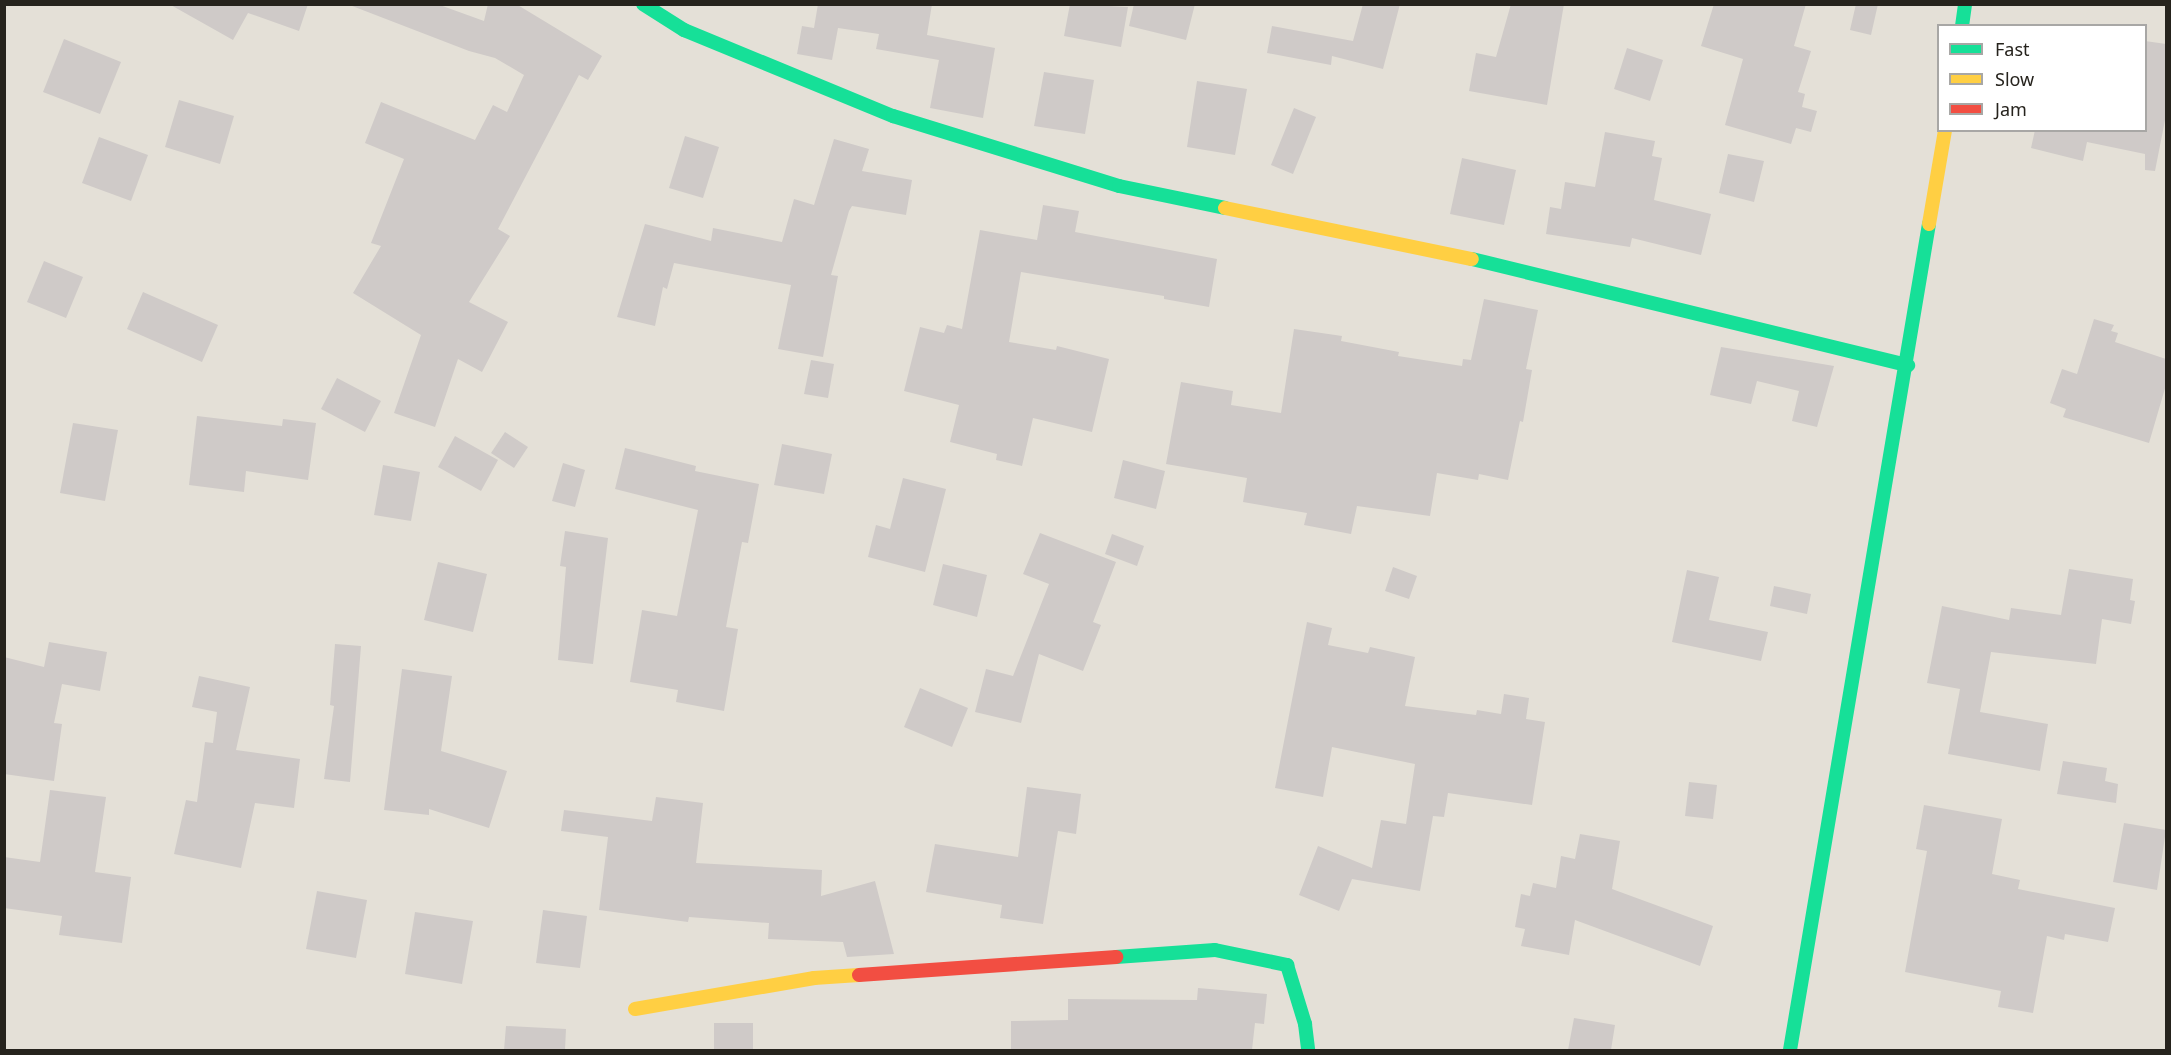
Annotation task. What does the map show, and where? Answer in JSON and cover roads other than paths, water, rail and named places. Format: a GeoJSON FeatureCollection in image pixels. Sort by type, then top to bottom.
{"type":"FeatureCollection","features":[{"type":"Feature","properties":{"kind":"street"},"geometry":{"type":"LineString","coordinates":[[643,4],[684,30],[893,116],[1107,182],[1461,256],[1908,365]]}},
{"type":"Feature","properties":{"kind":"street"},"geometry":{"type":"LineString","coordinates":[[1962,24],[1965,4]]}},
{"type":"Feature","properties":{"kind":"street"},"geometry":{"type":"LineString","coordinates":[[1790,1050],[1908,365],[1945,132]]}},
{"type":"Feature","properties":{"kind":"street"},"geometry":{"type":"LineString","coordinates":[[635,1009],[814,978],[1215,950],[1287,965],[1305,1024],[1308,1050]]}}]}
